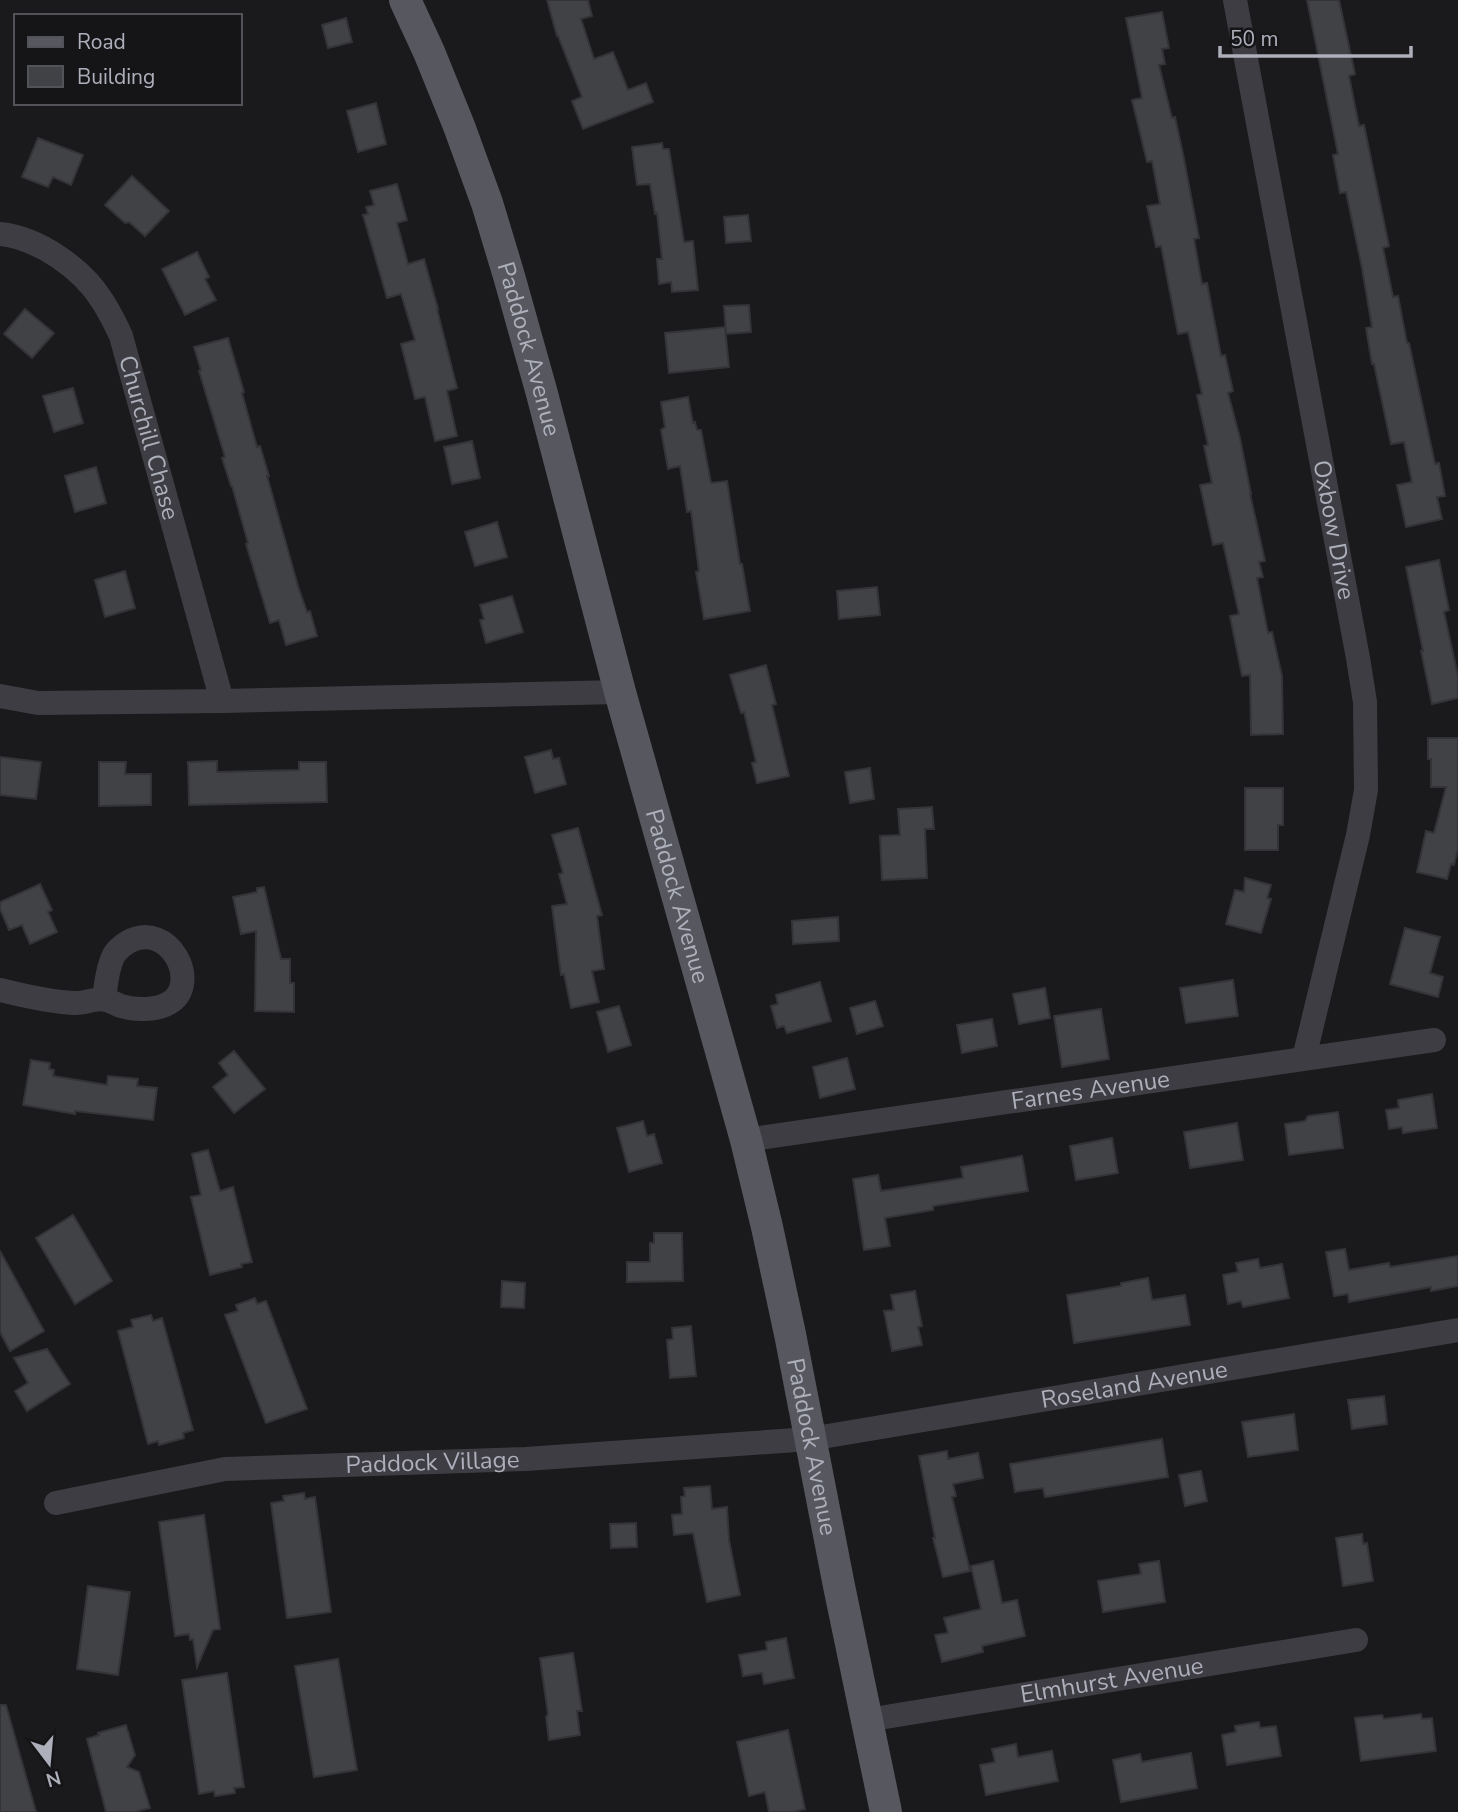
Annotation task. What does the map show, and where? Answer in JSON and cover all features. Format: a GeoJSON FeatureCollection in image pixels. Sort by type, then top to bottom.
{"type":"FeatureCollection","features":[{"type":"Feature","properties":{"kind":"main road","name":"Paddock Avenue"},"geometry":{"type":"LineString","coordinates":[[405,0],[456,116],[487,203],[541,390],[620,692],[746,1140],[767,1227],[886,1812]]}},
{"type":"Feature","properties":{"kind":"street","name":"Oxbow Drive"},"geometry":{"type":"LineString","coordinates":[[1235,0],[1365,702],[1366,790],[1304,1058]]}},
{"type":"Feature","properties":{"kind":"street","name":"Churchill Chase"},"geometry":{"type":"LineString","coordinates":[[0,234],[43,247],[77,271],[103,300],[121,336],[222,701]]}},
{"type":"Feature","properties":{"kind":"street"},"geometry":{"type":"LineString","coordinates":[[0,696],[38,703],[620,692]]}},
{"type":"Feature","properties":{"kind":"street"},"geometry":{"type":"LineString","coordinates":[[0,990],[26,997],[77,1004],[104,999]]}},
{"type":"Feature","properties":{"kind":"street","name":"Farnes Avenue"},"geometry":{"type":"LineString","coordinates":[[746,1140],[1434,1040]]}},
{"type":"Feature","properties":{"kind":"street","name":"Roseland Avenue"},"geometry":{"type":"LineString","coordinates":[[810,1439],[1458,1330]]}},
{"type":"Feature","properties":{"kind":"street","name":"Paddock Village"},"geometry":{"type":"LineString","coordinates":[[56,1503],[225,1469],[526,1459],[810,1439]]}},
{"type":"Feature","properties":{"kind":"street","name":"Elmhurst Avenue"},"geometry":{"type":"LineString","coordinates":[[867,1720],[1356,1640]]}},
{"type":"Feature","properties":{"kind":"building"},"geometry":{"type":"Polygon","coordinates":[[[547,0],[588,0],[592,16],[581,19],[594,59],[613,52],[628,90],[646,83],[653,102],[583,129],[572,101],[582,97],[557,36],[547,0]]]}},
{"type":"Feature","properties":{"kind":"building"},"geometry":{"type":"Polygon","coordinates":[[[1307,0],[1339,0],[1355,74],[1349,76],[1359,126],[1364,125],[1389,246],[1383,248],[1393,297],[1398,296],[1435,464],[1439,463],[1445,496],[1437,497],[1442,519],[1406,527],[1397,485],[1412,482],[1404,442],[1391,444],[1372,364],[1366,328],[1372,327],[1362,268],[1346,192],[1340,193],[1333,155],[1338,154],[1307,0]]]}},
{"type":"Feature","properties":{"kind":"building"},"geometry":{"type":"Polygon","coordinates":[[[1162,12],[1169,48],[1162,49],[1165,64],[1159,65],[1183,154],[1199,238],[1194,239],[1202,284],[1207,283],[1221,356],[1225,355],[1233,391],[1228,393],[1265,561],[1259,562],[1263,577],[1257,578],[1268,633],[1272,632],[1282,676],[1283,734],[1251,735],[1250,675],[1242,676],[1230,616],[1239,614],[1223,543],[1213,545],[1200,485],[1212,483],[1204,446],[1208,445],[1197,395],[1202,394],[1188,332],[1178,334],[1161,246],[1156,247],[1147,206],[1160,204],[1152,161],[1147,162],[1132,100],[1142,98],[1126,18],[1162,12]]]}},
{"type":"Feature","properties":{"kind":"building"},"geometry":{"type":"Polygon","coordinates":[[[346,18],[352,42],[328,48],[322,25],[346,18]]]}},
{"type":"Feature","properties":{"kind":"building"},"geometry":{"type":"Polygon","coordinates":[[[376,103],[386,144],[358,152],[347,111],[376,103]]]}},
{"type":"Feature","properties":{"kind":"building"},"geometry":{"type":"Polygon","coordinates":[[[38,138],[83,155],[71,185],[53,177],[48,187],[22,177],[38,138]]]}},
{"type":"Feature","properties":{"kind":"building"},"geometry":{"type":"Polygon","coordinates":[[[662,143],[663,149],[669,149],[684,242],[693,241],[698,290],[672,292],[671,282],[659,284],[657,259],[662,259],[657,213],[655,214],[650,184],[637,185],[632,147],[662,143]]]}},
{"type":"Feature","properties":{"kind":"building"},"geometry":{"type":"Polygon","coordinates":[[[132,176],[169,211],[145,236],[105,205],[132,176]]]}},
{"type":"Feature","properties":{"kind":"building"},"geometry":{"type":"Polygon","coordinates":[[[397,184],[407,220],[397,223],[408,264],[424,259],[457,388],[447,391],[457,436],[435,441],[425,397],[415,399],[401,344],[415,340],[401,294],[387,298],[363,215],[368,214],[366,207],[374,205],[370,191],[397,184]]]}},
{"type":"Feature","properties":{"kind":"building"},"geometry":{"type":"Polygon","coordinates":[[[748,215],[751,241],[726,243],[724,217],[748,215]]]}},
{"type":"Feature","properties":{"kind":"building"},"geometry":{"type":"Polygon","coordinates":[[[197,252],[209,277],[205,279],[216,300],[185,315],[162,269],[197,252]]]}},
{"type":"Feature","properties":{"kind":"building"},"geometry":{"type":"Polygon","coordinates":[[[749,305],[751,332],[726,334],[724,306],[749,305]]]}},
{"type":"Feature","properties":{"kind":"building"},"geometry":{"type":"Polygon","coordinates":[[[25,309],[54,333],[32,358],[4,334],[25,309]]]}},
{"type":"Feature","properties":{"kind":"building"},"geometry":{"type":"Polygon","coordinates":[[[725,327],[729,367],[669,373],[665,333],[725,327]]]}},
{"type":"Feature","properties":{"kind":"building"},"geometry":{"type":"Polygon","coordinates":[[[228,338],[298,586],[307,612],[310,611],[317,636],[286,645],[279,620],[270,623],[222,458],[225,457],[194,347],[228,338]]]}},
{"type":"Feature","properties":{"kind":"building"},"geometry":{"type":"Polygon","coordinates":[[[73,388],[83,423],[54,432],[43,396],[73,388]]]}},
{"type":"Feature","properties":{"kind":"building"},"geometry":{"type":"Polygon","coordinates":[[[688,397],[693,423],[695,422],[697,430],[701,430],[711,483],[727,481],[750,611],[704,619],[696,572],[699,571],[691,511],[687,512],[680,466],[668,469],[661,430],[665,427],[661,402],[688,397]]]}},
{"type":"Feature","properties":{"kind":"building"},"geometry":{"type":"Polygon","coordinates":[[[472,441],[480,478],[452,484],[444,447],[472,441]]]}},
{"type":"Feature","properties":{"kind":"building"},"geometry":{"type":"Polygon","coordinates":[[[96,467],[106,503],[75,512],[65,476],[96,467]]]}},
{"type":"Feature","properties":{"kind":"building"},"geometry":{"type":"Polygon","coordinates":[[[497,522],[507,557],[475,566],[465,532],[497,522]]]}},
{"type":"Feature","properties":{"kind":"building"},"geometry":{"type":"Polygon","coordinates":[[[1439,560],[1449,610],[1444,612],[1458,676],[1458,698],[1432,704],[1406,567],[1439,560]]]}},
{"type":"Feature","properties":{"kind":"building"},"geometry":{"type":"Polygon","coordinates":[[[125,571],[135,608],[105,617],[95,580],[125,571]]]}},
{"type":"Feature","properties":{"kind":"building"},"geometry":{"type":"Polygon","coordinates":[[[877,587],[880,615],[839,619],[837,591],[877,587]]]}},
{"type":"Feature","properties":{"kind":"building"},"geometry":{"type":"Polygon","coordinates":[[[512,596],[523,632],[486,643],[480,620],[484,619],[480,605],[512,596]]]}},
{"type":"Feature","properties":{"kind":"building"},"geometry":{"type":"Polygon","coordinates":[[[766,665],[776,704],[772,705],[789,776],[757,783],[752,763],[756,762],[744,712],[741,713],[730,675],[766,665]]]}},
{"type":"Feature","properties":{"kind":"building"},"geometry":{"type":"Polygon","coordinates":[[[1428,738],[1458,738],[1458,849],[1447,879],[1417,872],[1426,831],[1434,833],[1446,787],[1431,787],[1428,738]]]}},
{"type":"Feature","properties":{"kind":"building"},"geometry":{"type":"Polygon","coordinates":[[[551,750],[553,759],[559,758],[566,784],[535,793],[525,757],[551,750]]]}},
{"type":"Feature","properties":{"kind":"building"},"geometry":{"type":"Polygon","coordinates":[[[0,757],[41,762],[36,799],[0,795],[0,757]]]}},
{"type":"Feature","properties":{"kind":"building"},"geometry":{"type":"Polygon","coordinates":[[[217,761],[217,772],[299,770],[299,762],[326,762],[327,802],[189,805],[188,762],[217,761]]]}},
{"type":"Feature","properties":{"kind":"building"},"geometry":{"type":"Polygon","coordinates":[[[99,762],[126,762],[125,774],[151,774],[151,805],[99,806],[99,762]]]}},
{"type":"Feature","properties":{"kind":"building"},"geometry":{"type":"Polygon","coordinates":[[[870,768],[874,799],[850,803],[845,772],[870,768]]]}},
{"type":"Feature","properties":{"kind":"building"},"geometry":{"type":"Polygon","coordinates":[[[1245,788],[1283,788],[1283,825],[1278,825],[1278,850],[1245,850],[1245,788]]]}},
{"type":"Feature","properties":{"kind":"building"},"geometry":{"type":"Polygon","coordinates":[[[932,807],[934,829],[925,829],[927,878],[882,880],[880,836],[900,835],[898,809],[932,807]]]}},
{"type":"Feature","properties":{"kind":"building"},"geometry":{"type":"Polygon","coordinates":[[[578,828],[602,915],[597,916],[604,969],[592,971],[599,1002],[571,1008],[564,974],[561,975],[552,906],[567,904],[559,874],[563,873],[552,835],[578,828]]]}},
{"type":"Feature","properties":{"kind":"building"},"geometry":{"type":"Polygon","coordinates":[[[1245,878],[1271,885],[1267,898],[1271,899],[1261,933],[1226,924],[1235,890],[1244,892],[1245,878]]]}},
{"type":"Feature","properties":{"kind":"building"},"geometry":{"type":"Polygon","coordinates":[[[40,884],[52,910],[48,912],[57,932],[30,944],[22,925],[9,930],[0,909],[0,902],[40,884]]]}},
{"type":"Feature","properties":{"kind":"building"},"geometry":{"type":"Polygon","coordinates":[[[264,887],[281,959],[290,959],[290,983],[294,983],[294,1012],[255,1011],[256,931],[241,934],[233,897],[257,892],[257,888],[264,887]]]}},
{"type":"Feature","properties":{"kind":"building"},"geometry":{"type":"Polygon","coordinates":[[[838,917],[839,941],[793,944],[792,921],[838,917]]]}},
{"type":"Feature","properties":{"kind":"building"},"geometry":{"type":"Polygon","coordinates":[[[1405,928],[1440,937],[1430,973],[1443,977],[1438,997],[1390,984],[1405,928]]]}},
{"type":"Feature","properties":{"kind":"building"},"geometry":{"type":"Polygon","coordinates":[[[1233,980],[1238,1016],[1186,1023],[1180,988],[1233,980]]]}},
{"type":"Feature","properties":{"kind":"building"},"geometry":{"type":"Polygon","coordinates":[[[820,982],[831,1021],[787,1033],[784,1026],[777,1028],[771,1006],[778,1004],[776,995],[820,982]]]}},
{"type":"Feature","properties":{"kind":"building"},"geometry":{"type":"Polygon","coordinates":[[[1045,988],[1050,1018],[1019,1024],[1013,994],[1045,988]]]}},
{"type":"Feature","properties":{"kind":"building"},"geometry":{"type":"Polygon","coordinates":[[[875,1001],[883,1026],[857,1034],[850,1008],[875,1001]]]}},
{"type":"Feature","properties":{"kind":"building"},"geometry":{"type":"Polygon","coordinates":[[[619,1006],[631,1045],[608,1052],[597,1012],[619,1006]]]}},
{"type":"Feature","properties":{"kind":"building"},"geometry":{"type":"Polygon","coordinates":[[[1101,1009],[1109,1059],[1062,1067],[1054,1016],[1101,1009]]]}},
{"type":"Feature","properties":{"kind":"building"},"geometry":{"type":"Polygon","coordinates":[[[992,1019],[997,1046],[962,1053],[957,1025],[992,1019]]]}},
{"type":"Feature","properties":{"kind":"building"},"geometry":{"type":"Polygon","coordinates":[[[234,1051],[265,1089],[234,1113],[213,1087],[228,1075],[219,1063],[234,1051]]]}},
{"type":"Feature","properties":{"kind":"building"},"geometry":{"type":"Polygon","coordinates":[[[847,1058],[855,1089],[820,1098],[813,1067],[847,1058]]]}},
{"type":"Feature","properties":{"kind":"building"},"geometry":{"type":"Polygon","coordinates":[[[31,1060],[50,1063],[49,1069],[54,1070],[53,1076],[107,1085],[108,1076],[138,1079],[137,1086],[157,1088],[153,1120],[75,1111],[75,1114],[23,1105],[31,1060]]]}},
{"type":"Feature","properties":{"kind":"building"},"geometry":{"type":"Polygon","coordinates":[[[1432,1094],[1437,1128],[1403,1133],[1402,1127],[1389,1129],[1386,1110],[1399,1108],[1398,1100],[1432,1094]]]}},
{"type":"Feature","properties":{"kind":"building"},"geometry":{"type":"Polygon","coordinates":[[[1338,1112],[1343,1148],[1289,1155],[1285,1124],[1305,1121],[1308,1116],[1338,1112]]]}},
{"type":"Feature","properties":{"kind":"building"},"geometry":{"type":"Polygon","coordinates":[[[643,1121],[647,1136],[654,1134],[662,1163],[629,1172],[617,1128],[643,1121]]]}},
{"type":"Feature","properties":{"kind":"building"},"geometry":{"type":"Polygon","coordinates":[[[1237,1123],[1243,1160],[1190,1168],[1184,1132],[1237,1123]]]}},
{"type":"Feature","properties":{"kind":"building"},"geometry":{"type":"Polygon","coordinates":[[[1112,1138],[1118,1173],[1076,1180],[1070,1146],[1112,1138]]]}},
{"type":"Feature","properties":{"kind":"building"},"geometry":{"type":"Polygon","coordinates":[[[208,1150],[220,1191],[233,1187],[252,1262],[210,1275],[191,1197],[201,1195],[192,1154],[208,1150]]]}},
{"type":"Feature","properties":{"kind":"building"},"geometry":{"type":"Polygon","coordinates":[[[1022,1156],[1028,1191],[933,1206],[933,1210],[885,1218],[890,1246],[864,1250],[853,1179],[878,1175],[881,1191],[963,1178],[961,1167],[1022,1156]]]}},
{"type":"Feature","properties":{"kind":"building"},"geometry":{"type":"Polygon","coordinates":[[[73,1215],[112,1281],[75,1304],[36,1238],[73,1215]]]}},
{"type":"Feature","properties":{"kind":"building"},"geometry":{"type":"Polygon","coordinates":[[[654,1233],[682,1233],[683,1281],[627,1282],[627,1262],[650,1262],[650,1243],[654,1243],[654,1233]]]}},
{"type":"Feature","properties":{"kind":"building"},"geometry":{"type":"Polygon","coordinates":[[[1345,1249],[1349,1270],[1389,1263],[1390,1267],[1458,1256],[1458,1286],[1431,1291],[1431,1287],[1349,1302],[1348,1294],[1334,1296],[1326,1252],[1345,1249]]]}},
{"type":"Feature","properties":{"kind":"building"},"geometry":{"type":"Polygon","coordinates":[[[0,1251],[44,1331],[10,1351],[0,1332],[0,1251]]]}},
{"type":"Feature","properties":{"kind":"building"},"geometry":{"type":"Polygon","coordinates":[[[1258,1259],[1260,1268],[1282,1264],[1289,1298],[1243,1307],[1241,1301],[1228,1304],[1223,1275],[1238,1272],[1236,1263],[1258,1259]]]}},
{"type":"Feature","properties":{"kind":"building"},"geometry":{"type":"Polygon","coordinates":[[[1148,1278],[1152,1300],[1185,1295],[1190,1325],[1074,1343],[1067,1295],[1121,1286],[1121,1283],[1148,1278]]]}},
{"type":"Feature","properties":{"kind":"building"},"geometry":{"type":"Polygon","coordinates":[[[502,1281],[525,1283],[524,1308],[501,1307],[502,1281]]]}},
{"type":"Feature","properties":{"kind":"building"},"geometry":{"type":"Polygon","coordinates":[[[915,1291],[922,1326],[918,1327],[922,1345],[892,1351],[884,1311],[894,1310],[891,1295],[915,1291]]]}},
{"type":"Feature","properties":{"kind":"building"},"geometry":{"type":"Polygon","coordinates":[[[255,1298],[257,1304],[266,1301],[307,1409],[266,1423],[225,1315],[238,1311],[236,1305],[255,1298]]]}},
{"type":"Feature","properties":{"kind":"building"},"geometry":{"type":"Polygon","coordinates":[[[151,1315],[153,1321],[162,1318],[193,1430],[183,1433],[184,1438],[159,1445],[158,1441],[148,1444],[118,1331],[133,1327],[131,1320],[151,1315]]]}},
{"type":"Feature","properties":{"kind":"building"},"geometry":{"type":"Polygon","coordinates":[[[691,1326],[696,1376],[670,1378],[667,1340],[673,1339],[672,1328],[691,1326]]]}},
{"type":"Feature","properties":{"kind":"building"},"geometry":{"type":"Polygon","coordinates":[[[47,1349],[70,1384],[27,1411],[15,1391],[28,1383],[14,1358],[47,1349]]]}},
{"type":"Feature","properties":{"kind":"building"},"geometry":{"type":"Polygon","coordinates":[[[1384,1396],[1387,1424],[1352,1429],[1348,1400],[1384,1396]]]}},
{"type":"Feature","properties":{"kind":"building"},"geometry":{"type":"Polygon","coordinates":[[[1294,1414],[1298,1450],[1248,1457],[1242,1422],[1294,1414]]]}},
{"type":"Feature","properties":{"kind":"building"},"geometry":{"type":"Polygon","coordinates":[[[1162,1439],[1168,1477],[1045,1497],[1043,1488],[1015,1492],[1010,1464],[1162,1439]]]}},
{"type":"Feature","properties":{"kind":"building"},"geometry":{"type":"Polygon","coordinates":[[[947,1451],[948,1459],[978,1453],[983,1478],[953,1484],[956,1496],[952,1497],[970,1571],[943,1577],[933,1538],[919,1456],[947,1451]]]}},
{"type":"Feature","properties":{"kind":"building"},"geometry":{"type":"Polygon","coordinates":[[[1201,1471],[1207,1501],[1185,1506],[1179,1475],[1201,1471]]]}},
{"type":"Feature","properties":{"kind":"building"},"geometry":{"type":"Polygon","coordinates":[[[710,1486],[712,1509],[727,1507],[729,1540],[740,1595],[707,1602],[693,1533],[674,1535],[672,1515],[682,1514],[681,1497],[685,1496],[684,1488],[710,1486]]]}},
{"type":"Feature","properties":{"kind":"building"},"geometry":{"type":"Polygon","coordinates":[[[304,1493],[305,1499],[315,1497],[331,1612],[287,1618],[271,1503],[284,1501],[283,1496],[304,1493]]]}},
{"type":"Feature","properties":{"kind":"building"},"geometry":{"type":"Polygon","coordinates":[[[204,1515],[220,1629],[213,1630],[197,1667],[193,1639],[190,1640],[189,1634],[175,1636],[159,1522],[204,1515]]]}},
{"type":"Feature","properties":{"kind":"building"},"geometry":{"type":"Polygon","coordinates":[[[636,1523],[637,1547],[611,1548],[610,1524],[636,1523]]]}},
{"type":"Feature","properties":{"kind":"building"},"geometry":{"type":"Polygon","coordinates":[[[1362,1534],[1363,1544],[1367,1543],[1373,1581],[1343,1586],[1336,1538],[1362,1534]]]}},
{"type":"Feature","properties":{"kind":"building"},"geometry":{"type":"Polygon","coordinates":[[[993,1561],[1002,1603],[1017,1600],[1025,1636],[982,1646],[983,1652],[942,1662],[935,1635],[948,1633],[944,1618],[981,1609],[971,1566],[993,1561]]]}},
{"type":"Feature","properties":{"kind":"building"},"geometry":{"type":"Polygon","coordinates":[[[1159,1561],[1165,1602],[1103,1612],[1098,1581],[1141,1574],[1139,1564],[1159,1561]]]}},
{"type":"Feature","properties":{"kind":"building"},"geometry":{"type":"Polygon","coordinates":[[[88,1586],[130,1592],[118,1675],[77,1669],[88,1586]]]}},
{"type":"Feature","properties":{"kind":"building"},"geometry":{"type":"Polygon","coordinates":[[[786,1638],[794,1678],[764,1684],[762,1673],[743,1676],[739,1655],[767,1650],[766,1642],[786,1638]]]}},
{"type":"Feature","properties":{"kind":"building"},"geometry":{"type":"Polygon","coordinates":[[[573,1653],[582,1711],[577,1711],[580,1735],[549,1740],[540,1658],[573,1653]]]}},
{"type":"Feature","properties":{"kind":"building"},"geometry":{"type":"Polygon","coordinates":[[[338,1659],[357,1770],[314,1777],[295,1666],[338,1659]]]}},
{"type":"Feature","properties":{"kind":"building"},"geometry":{"type":"Polygon","coordinates":[[[227,1673],[244,1787],[234,1788],[235,1793],[215,1796],[214,1791],[199,1794],[182,1680],[227,1673]]]}},
{"type":"Feature","properties":{"kind":"building"},"geometry":{"type":"Polygon","coordinates":[[[0,1705],[6,1705],[36,1812],[0,1812],[0,1705]]]}},
{"type":"Feature","properties":{"kind":"building"},"geometry":{"type":"Polygon","coordinates":[[[1421,1714],[1422,1719],[1432,1718],[1436,1751],[1361,1761],[1355,1718],[1382,1715],[1384,1719],[1421,1714]]]}},
{"type":"Feature","properties":{"kind":"building"},"geometry":{"type":"Polygon","coordinates":[[[1259,1722],[1260,1728],[1276,1726],[1281,1756],[1227,1765],[1222,1735],[1236,1732],[1235,1726],[1259,1722]]]}},
{"type":"Feature","properties":{"kind":"building"},"geometry":{"type":"Polygon","coordinates":[[[126,1725],[135,1755],[127,1767],[139,1772],[150,1808],[134,1812],[106,1812],[87,1739],[126,1725]]]}},
{"type":"Feature","properties":{"kind":"building"},"geometry":{"type":"Polygon","coordinates":[[[788,1730],[805,1809],[769,1812],[765,1792],[749,1796],[737,1742],[788,1730]]]}},
{"type":"Feature","properties":{"kind":"building"},"geometry":{"type":"Polygon","coordinates":[[[1016,1744],[1018,1757],[1052,1751],[1058,1781],[986,1795],[980,1765],[995,1762],[992,1749],[1016,1744]]]}},
{"type":"Feature","properties":{"kind":"building"},"geometry":{"type":"Polygon","coordinates":[[[1191,1753],[1197,1788],[1121,1802],[1113,1760],[1140,1754],[1142,1762],[1191,1753]]]}}]}
